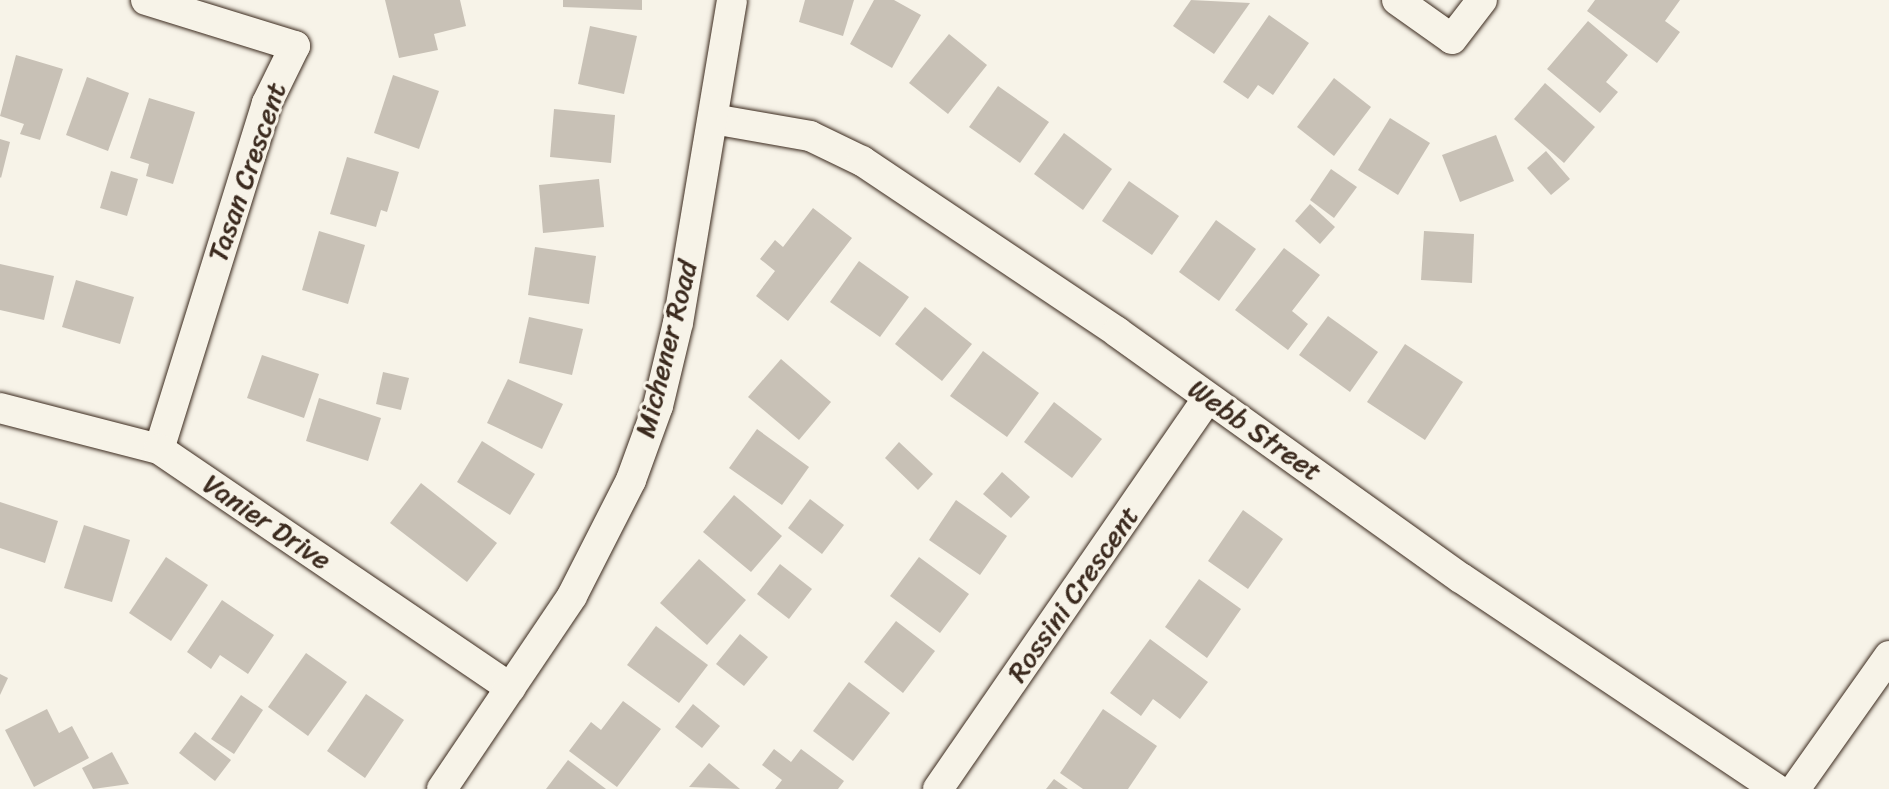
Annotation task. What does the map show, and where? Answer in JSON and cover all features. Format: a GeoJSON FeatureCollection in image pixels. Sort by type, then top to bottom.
{"type":"FeatureCollection","features":[{"type":"Feature","properties":{"kind":"street","name":"Tasan Crescent"},"geometry":{"type":"LineString","coordinates":[[146,0],[295,46],[267,103],[159,449]]}},
{"type":"Feature","properties":{"kind":"street","name":"Michener Road"},"geometry":{"type":"LineString","coordinates":[[442,789],[511,688],[603,541],[658,406],[713,119],[732,0]]}},
{"type":"Feature","properties":{"kind":"street"},"geometry":{"type":"LineString","coordinates":[[1397,0],[1452,39],[1482,0]]}},
{"type":"Feature","properties":{"kind":"street","name":"Webb Street"},"geometry":{"type":"LineString","coordinates":[[713,119],[810,136],[837,146],[1208,398],[1461,578],[1776,789]]}},
{"type":"Feature","properties":{"kind":"street","name":"Rossini Crescent"},"geometry":{"type":"LineString","coordinates":[[938,789],[1208,398]]}},
{"type":"Feature","properties":{"kind":"street","name":"Vanier Drive"},"geometry":{"type":"LineString","coordinates":[[0,408],[159,449],[511,688]]}},
{"type":"Feature","properties":{"kind":"street"},"geometry":{"type":"LineString","coordinates":[[1795,789],[1889,656]]}},
{"type":"Feature","properties":{"kind":"building"},"geometry":{"type":"Polygon","coordinates":[[[385,0],[460,0],[466,26],[434,34],[438,50],[399,58],[385,0]]]}},
{"type":"Feature","properties":{"kind":"building"},"geometry":{"type":"Polygon","coordinates":[[[563,0],[642,0],[642,10],[563,7],[563,0]]]}},
{"type":"Feature","properties":{"kind":"building"},"geometry":{"type":"Polygon","coordinates":[[[805,0],[854,0],[843,36],[799,22],[805,0]]]}},
{"type":"Feature","properties":{"kind":"building"},"geometry":{"type":"Polygon","coordinates":[[[874,0],[894,0],[921,15],[892,68],[850,44],[874,0]]]}},
{"type":"Feature","properties":{"kind":"building"},"geometry":{"type":"Polygon","coordinates":[[[1191,0],[1250,3],[1214,54],[1173,26],[1191,0]]]}},
{"type":"Feature","properties":{"kind":"building"},"geometry":{"type":"Polygon","coordinates":[[[1595,0],[1680,0],[1665,21],[1680,32],[1657,63],[1587,11],[1595,0]]]}},
{"type":"Feature","properties":{"kind":"building"},"geometry":{"type":"Polygon","coordinates":[[[1269,15],[1309,43],[1273,95],[1258,85],[1248,99],[1223,82],[1269,15]]]}},
{"type":"Feature","properties":{"kind":"building"},"geometry":{"type":"Polygon","coordinates":[[[1588,21],[1628,55],[1606,82],[1618,92],[1600,113],[1547,69],[1588,21]]]}},
{"type":"Feature","properties":{"kind":"building"},"geometry":{"type":"Polygon","coordinates":[[[590,26],[637,36],[624,94],[578,84],[590,26]]]}},
{"type":"Feature","properties":{"kind":"building"},"geometry":{"type":"Polygon","coordinates":[[[949,34],[987,65],[948,114],[909,83],[949,34]]]}},
{"type":"Feature","properties":{"kind":"building"},"geometry":{"type":"Polygon","coordinates":[[[16,55],[63,69],[40,140],[20,134],[24,124],[0,116],[16,55]]]}},
{"type":"Feature","properties":{"kind":"building"},"geometry":{"type":"Polygon","coordinates":[[[393,75],[439,91],[419,149],[374,133],[393,75]]]}},
{"type":"Feature","properties":{"kind":"building"},"geometry":{"type":"Polygon","coordinates":[[[87,77],[129,93],[108,151],[66,135],[87,77]]]}},
{"type":"Feature","properties":{"kind":"building"},"geometry":{"type":"Polygon","coordinates":[[[1334,78],[1371,107],[1334,156],[1297,127],[1334,78]]]}},
{"type":"Feature","properties":{"kind":"building"},"geometry":{"type":"Polygon","coordinates":[[[1545,83],[1595,127],[1564,163],[1514,119],[1545,83]]]}},
{"type":"Feature","properties":{"kind":"building"},"geometry":{"type":"Polygon","coordinates":[[[998,86],[1049,122],[1020,163],[969,127],[998,86]]]}},
{"type":"Feature","properties":{"kind":"building"},"geometry":{"type":"Polygon","coordinates":[[[149,98],[195,112],[173,184],[146,176],[149,164],[130,158],[149,98]]]}},
{"type":"Feature","properties":{"kind":"building"},"geometry":{"type":"Polygon","coordinates":[[[554,109],[615,115],[611,163],[550,157],[554,109]]]}},
{"type":"Feature","properties":{"kind":"building"},"geometry":{"type":"Polygon","coordinates":[[[1390,118],[1430,143],[1398,195],[1358,170],[1390,118]]]}},
{"type":"Feature","properties":{"kind":"building"},"geometry":{"type":"Polygon","coordinates":[[[1064,133],[1112,169],[1083,210],[1034,174],[1064,133]]]}},
{"type":"Feature","properties":{"kind":"building"},"geometry":{"type":"Polygon","coordinates":[[[1496,135],[1514,181],[1460,202],[1442,155],[1496,135]]]}},
{"type":"Feature","properties":{"kind":"building"},"geometry":{"type":"Polygon","coordinates":[[[0,139],[10,142],[1,178],[0,177],[0,139]]]}},
{"type":"Feature","properties":{"kind":"building"},"geometry":{"type":"Polygon","coordinates":[[[1546,151],[1570,179],[1551,195],[1527,168],[1546,151]]]}},
{"type":"Feature","properties":{"kind":"building"},"geometry":{"type":"Polygon","coordinates":[[[347,157],[399,172],[387,212],[381,210],[376,227],[330,214],[347,157]]]}},
{"type":"Feature","properties":{"kind":"building"},"geometry":{"type":"Polygon","coordinates":[[[1331,169],[1357,187],[1334,218],[1310,200],[1331,169]]]}},
{"type":"Feature","properties":{"kind":"building"},"geometry":{"type":"Polygon","coordinates":[[[111,171],[138,179],[127,216],[100,208],[111,171]]]}},
{"type":"Feature","properties":{"kind":"building"},"geometry":{"type":"Polygon","coordinates":[[[599,179],[604,227],[543,233],[539,185],[599,179]]]}},
{"type":"Feature","properties":{"kind":"building"},"geometry":{"type":"Polygon","coordinates":[[[1129,181],[1179,216],[1152,255],[1102,221],[1129,181]]]}},
{"type":"Feature","properties":{"kind":"building"},"geometry":{"type":"Polygon","coordinates":[[[1310,204],[1335,227],[1320,244],[1295,221],[1310,204]]]}},
{"type":"Feature","properties":{"kind":"building"},"geometry":{"type":"Polygon","coordinates":[[[813,208],[852,238],[788,321],[756,296],[775,271],[760,259],[775,240],[783,247],[813,208]]]}},
{"type":"Feature","properties":{"kind":"building"},"geometry":{"type":"Polygon","coordinates":[[[1216,220],[1256,249],[1219,301],[1179,272],[1216,220]]]}},
{"type":"Feature","properties":{"kind":"building"},"geometry":{"type":"Polygon","coordinates":[[[319,231],[365,245],[348,304],[302,290],[319,231]]]}},
{"type":"Feature","properties":{"kind":"building"},"geometry":{"type":"Polygon","coordinates":[[[1424,231],[1474,234],[1472,283],[1421,280],[1424,231]]]}},
{"type":"Feature","properties":{"kind":"building"},"geometry":{"type":"Polygon","coordinates":[[[535,247],[596,256],[589,304],[528,295],[535,247]]]}},
{"type":"Feature","properties":{"kind":"building"},"geometry":{"type":"Polygon","coordinates":[[[1284,248],[1320,275],[1292,311],[1308,324],[1288,350],[1235,310],[1284,248]]]}},
{"type":"Feature","properties":{"kind":"building"},"geometry":{"type":"Polygon","coordinates":[[[859,261],[909,297],[880,337],[830,302],[859,261]]]}},
{"type":"Feature","properties":{"kind":"building"},"geometry":{"type":"Polygon","coordinates":[[[0,264],[54,276],[44,320],[0,310],[0,264]]]}},
{"type":"Feature","properties":{"kind":"building"},"geometry":{"type":"Polygon","coordinates":[[[76,280],[134,297],[120,344],[62,327],[76,280]]]}},
{"type":"Feature","properties":{"kind":"building"},"geometry":{"type":"Polygon","coordinates":[[[925,307],[972,344],[942,381],[895,344],[925,307]]]}},
{"type":"Feature","properties":{"kind":"building"},"geometry":{"type":"Polygon","coordinates":[[[1328,316],[1378,352],[1350,392],[1299,355],[1328,316]]]}},
{"type":"Feature","properties":{"kind":"building"},"geometry":{"type":"Polygon","coordinates":[[[529,317],[583,329],[572,375],[519,363],[529,317]]]}},
{"type":"Feature","properties":{"kind":"building"},"geometry":{"type":"Polygon","coordinates":[[[1405,344],[1463,382],[1425,440],[1367,402],[1405,344]]]}},
{"type":"Feature","properties":{"kind":"building"},"geometry":{"type":"Polygon","coordinates":[[[983,351],[1039,393],[1007,437],[950,396],[983,351]]]}},
{"type":"Feature","properties":{"kind":"building"},"geometry":{"type":"Polygon","coordinates":[[[262,355],[319,374],[304,418],[247,398],[262,355]]]}},
{"type":"Feature","properties":{"kind":"building"},"geometry":{"type":"Polygon","coordinates":[[[781,359],[831,402],[799,440],[748,397],[781,359]]]}},
{"type":"Feature","properties":{"kind":"building"},"geometry":{"type":"Polygon","coordinates":[[[383,372],[409,378],[401,410],[376,404],[383,372]]]}},
{"type":"Feature","properties":{"kind":"building"},"geometry":{"type":"Polygon","coordinates":[[[508,379],[563,404],[542,449],[487,423],[508,379]]]}},
{"type":"Feature","properties":{"kind":"building"},"geometry":{"type":"Polygon","coordinates":[[[319,398],[381,418],[368,461],[306,441],[319,398]]]}},
{"type":"Feature","properties":{"kind":"building"},"geometry":{"type":"Polygon","coordinates":[[[1054,402],[1102,439],[1072,478],[1024,442],[1054,402]]]}},
{"type":"Feature","properties":{"kind":"building"},"geometry":{"type":"Polygon","coordinates":[[[757,429],[809,467],[782,505],[729,468],[757,429]]]}},
{"type":"Feature","properties":{"kind":"building"},"geometry":{"type":"Polygon","coordinates":[[[482,441],[535,474],[510,515],[457,482],[482,441]]]}},
{"type":"Feature","properties":{"kind":"building"},"geometry":{"type":"Polygon","coordinates":[[[899,442],[933,474],[918,490],[885,458],[899,442]]]}},
{"type":"Feature","properties":{"kind":"building"},"geometry":{"type":"Polygon","coordinates":[[[1002,472],[1030,497],[1011,518],[983,494],[1002,472]]]}},
{"type":"Feature","properties":{"kind":"building"},"geometry":{"type":"Polygon","coordinates":[[[421,483],[497,543],[467,582],[390,523],[421,483]]]}},
{"type":"Feature","properties":{"kind":"building"},"geometry":{"type":"Polygon","coordinates":[[[734,495],[782,536],[751,572],[703,532],[734,495]]]}},
{"type":"Feature","properties":{"kind":"building"},"geometry":{"type":"Polygon","coordinates":[[[810,499],[844,525],[822,554],[788,528],[810,499]]]}},
{"type":"Feature","properties":{"kind":"building"},"geometry":{"type":"Polygon","coordinates":[[[956,500],[1007,536],[980,575],[929,540],[956,500]]]}},
{"type":"Feature","properties":{"kind":"building"},"geometry":{"type":"Polygon","coordinates":[[[0,502],[58,521],[45,563],[0,548],[0,502]]]}},
{"type":"Feature","properties":{"kind":"building"},"geometry":{"type":"Polygon","coordinates":[[[1243,510],[1283,539],[1248,589],[1208,561],[1243,510]]]}},
{"type":"Feature","properties":{"kind":"building"},"geometry":{"type":"Polygon","coordinates":[[[84,525],[130,540],[112,602],[64,588],[84,525]]]}},
{"type":"Feature","properties":{"kind":"building"},"geometry":{"type":"Polygon","coordinates":[[[166,557],[208,585],[171,641],[129,613],[166,557]]]}},
{"type":"Feature","properties":{"kind":"building"},"geometry":{"type":"Polygon","coordinates":[[[919,557],[969,594],[940,633],[890,596],[919,557]]]}},
{"type":"Feature","properties":{"kind":"building"},"geometry":{"type":"Polygon","coordinates":[[[699,559],[746,600],[707,645],[660,603],[699,559]]]}},
{"type":"Feature","properties":{"kind":"building"},"geometry":{"type":"Polygon","coordinates":[[[780,564],[812,589],[789,619],[757,594],[780,564]]]}},
{"type":"Feature","properties":{"kind":"building"},"geometry":{"type":"Polygon","coordinates":[[[1199,579],[1241,609],[1207,658],[1165,627],[1199,579]]]}},
{"type":"Feature","properties":{"kind":"building"},"geometry":{"type":"Polygon","coordinates":[[[222,600],[274,635],[248,674],[220,655],[211,669],[187,652],[222,600]]]}},
{"type":"Feature","properties":{"kind":"building"},"geometry":{"type":"Polygon","coordinates":[[[896,621],[935,651],[903,693],[864,662],[896,621]]]}},
{"type":"Feature","properties":{"kind":"building"},"geometry":{"type":"Polygon","coordinates":[[[656,626],[708,665],[679,703],[627,665],[656,626]]]}},
{"type":"Feature","properties":{"kind":"building"},"geometry":{"type":"Polygon","coordinates":[[[740,634],[768,657],[744,686],[716,664],[740,634]]]}},
{"type":"Feature","properties":{"kind":"building"},"geometry":{"type":"Polygon","coordinates":[[[1150,639],[1208,682],[1180,719],[1153,699],[1141,716],[1110,693],[1150,639]]]}},
{"type":"Feature","properties":{"kind":"building"},"geometry":{"type":"Polygon","coordinates":[[[306,653],[347,682],[308,736],[268,707],[306,653]]]}},
{"type":"Feature","properties":{"kind":"building"},"geometry":{"type":"Polygon","coordinates":[[[0,674],[8,678],[0,695],[0,674]]]}},
{"type":"Feature","properties":{"kind":"building"},"geometry":{"type":"Polygon","coordinates":[[[849,682],[890,713],[853,761],[813,731],[849,682]]]}},
{"type":"Feature","properties":{"kind":"building"},"geometry":{"type":"Polygon","coordinates":[[[366,694],[404,720],[365,778],[327,751],[366,694]]]}},
{"type":"Feature","properties":{"kind":"building"},"geometry":{"type":"Polygon","coordinates":[[[241,695],[263,710],[234,754],[211,739],[241,695]]]}},
{"type":"Feature","properties":{"kind":"building"},"geometry":{"type":"Polygon","coordinates":[[[623,701],[661,729],[617,787],[569,751],[591,722],[601,730],[623,701]]]}},
{"type":"Feature","properties":{"kind":"building"},"geometry":{"type":"Polygon","coordinates":[[[693,704],[720,726],[702,748],[675,727],[693,704]]]}},
{"type":"Feature","properties":{"kind":"building"},"geometry":{"type":"Polygon","coordinates":[[[47,709],[59,733],[72,726],[89,758],[34,787],[5,730],[47,709]]]}},
{"type":"Feature","properties":{"kind":"building"},"geometry":{"type":"Polygon","coordinates":[[[1103,709],[1157,746],[1128,789],[1083,789],[1060,773],[1103,709]]]}},
{"type":"Feature","properties":{"kind":"building"},"geometry":{"type":"Polygon","coordinates":[[[195,732],[231,760],[215,781],[179,753],[195,732]]]}},
{"type":"Feature","properties":{"kind":"building"},"geometry":{"type":"Polygon","coordinates":[[[774,749],[791,762],[801,749],[844,781],[838,789],[775,789],[782,780],[762,765],[774,749]]]}},
{"type":"Feature","properties":{"kind":"building"},"geometry":{"type":"Polygon","coordinates":[[[112,752],[129,784],[93,789],[82,768],[112,752]]]}},
{"type":"Feature","properties":{"kind":"building"},"geometry":{"type":"Polygon","coordinates":[[[568,760],[606,789],[546,789],[568,760]]]}},
{"type":"Feature","properties":{"kind":"building"},"geometry":{"type":"Polygon","coordinates":[[[709,763],[740,789],[689,787],[709,763]]]}},
{"type":"Feature","properties":{"kind":"building"},"geometry":{"type":"Polygon","coordinates":[[[1054,779],[1068,789],[1046,789],[1054,779]]]}}]}
